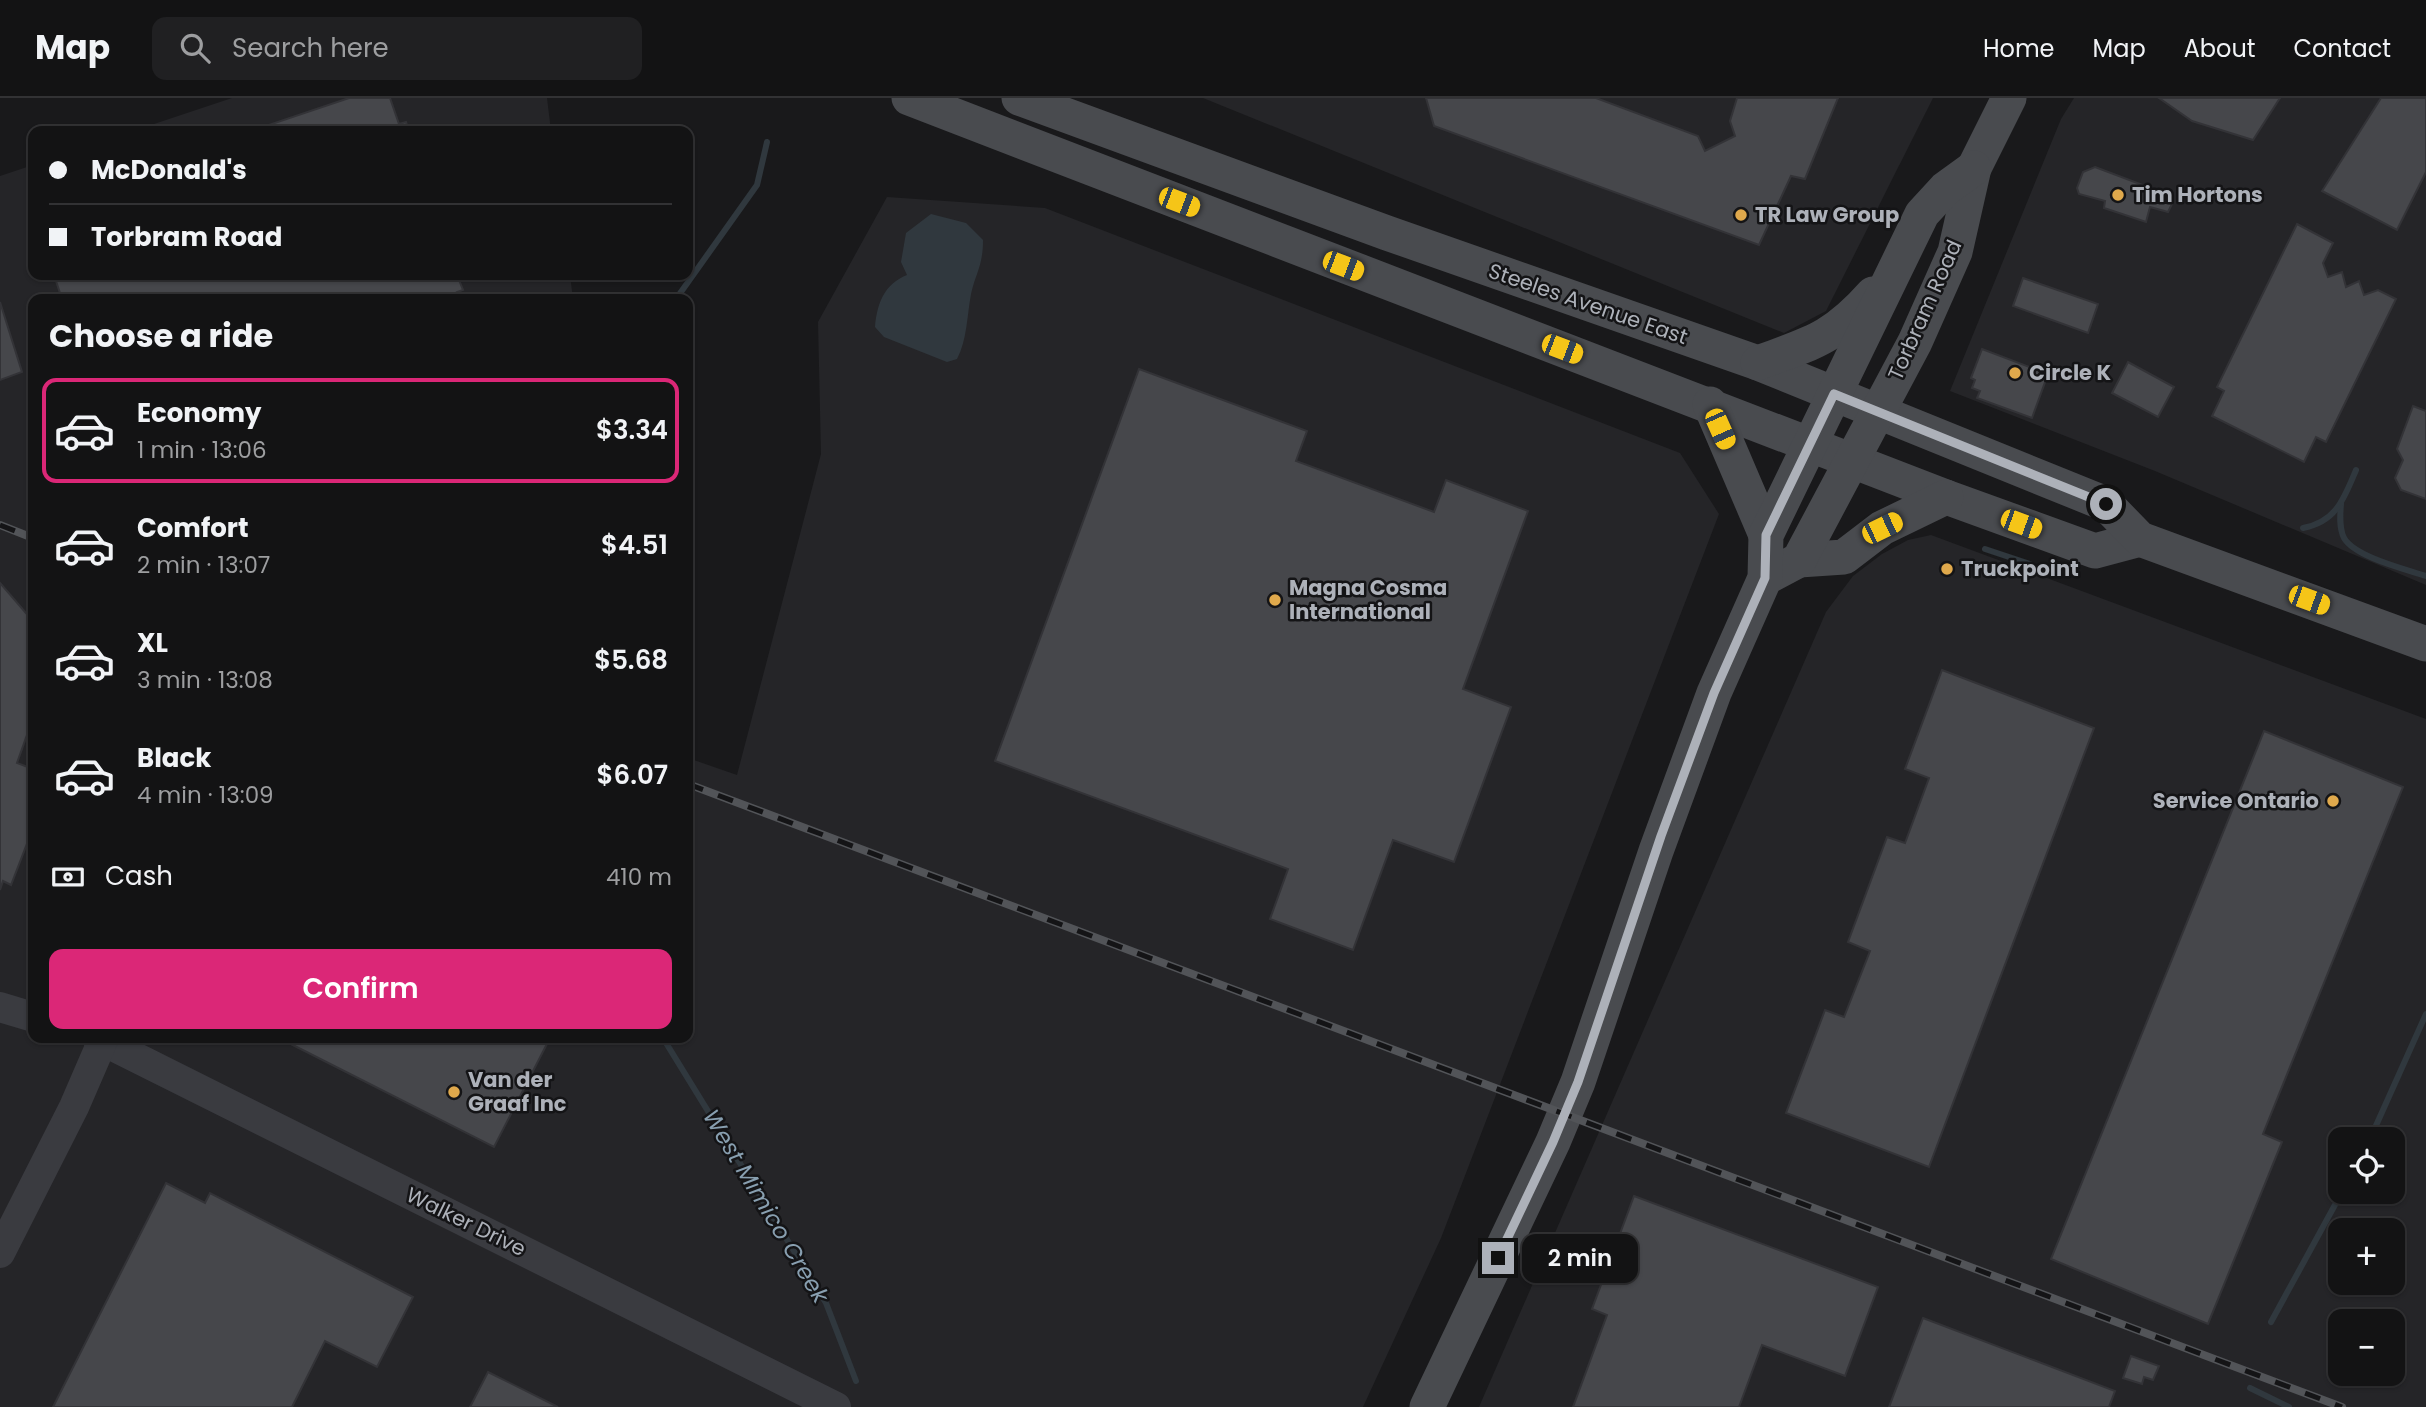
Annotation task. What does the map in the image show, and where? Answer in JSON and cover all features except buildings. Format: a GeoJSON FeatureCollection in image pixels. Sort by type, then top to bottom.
{"type":"FeatureCollection","features":[{"type":"Feature","properties":{"kind":"main road"},"geometry":{"type":"LineString","coordinates":[[909,98],[1946,497],[2095,551],[2140,539]]}},
{"type":"Feature","properties":{"kind":"main road","name":"Steeles Avenue East"},"geometry":{"type":"LineString","coordinates":[[1019,98],[1387,233],[1758,363],[2106,504],[2140,539],[2426,644]]}},
{"type":"Feature","properties":{"kind":"main road","name":"Torbram Road"},"geometry":{"type":"LineString","coordinates":[[1799,560],[1915,342],[1955,252],[1974,168],[2008,98]]}},
{"type":"Feature","properties":{"kind":"main road","name":"Torbram Road"},"geometry":{"type":"LineString","coordinates":[[1427,1407],[1564,1115],[1600,1022],[1656,851],[1709,706],[1765,578],[1766,535],[1922,214],[1945,189],[1974,168]]}},
{"type":"Feature","properties":{"kind":"main road"},"geometry":{"type":"LineString","coordinates":[[1758,363],[1817,342],[1848,322],[1892,273]]}},
{"type":"Feature","properties":{"kind":"main road"},"geometry":{"type":"LineString","coordinates":[[1710,404],[1766,535]]}},
{"type":"Feature","properties":{"kind":"main road"},"geometry":{"type":"LineString","coordinates":[[1765,578],[1799,560],[1844,557],[1882,528],[1946,497]]}},
{"type":"Feature","properties":{"kind":"street"},"geometry":{"type":"LineString","coordinates":[[0,1007],[28,1015]]}},
{"type":"Feature","properties":{"kind":"street"},"geometry":{"type":"LineString","coordinates":[[0,1252],[74,1107],[98,1043]]}},
{"type":"Feature","properties":{"kind":"street","name":"Walker Drive"},"geometry":{"type":"LineString","coordinates":[[108,1043],[836,1407]]}},
{"type":"Feature","properties":{"kind":"shaded area"},"geometry":{"type":"Polygon","coordinates":[[[232,98],[547,98],[550,126],[148,126],[232,98]]]}},
{"type":"Feature","properties":{"kind":"shaded area"},"geometry":{"type":"Polygon","coordinates":[[[1203,98],[1933,98],[1826,311],[1784,333],[1203,98]]]}},
{"type":"Feature","properties":{"kind":"shaded area"},"geometry":{"type":"Polygon","coordinates":[[[2074,98],[2426,98],[2426,585],[2155,471],[1950,391],[2061,119],[2074,98]]]}},
{"type":"Feature","properties":{"kind":"shaded area"},"geometry":{"type":"Polygon","coordinates":[[[28,167],[28,280],[571,280],[572,294],[28,294],[28,1043],[693,1043],[693,760],[737,775],[821,454],[818,322],[887,197],[1045,208],[1680,453],[1719,514],[1441,1238],[1363,1407],[0,1407],[0,176],[28,167]]]}},
{"type":"Feature","properties":{"kind":"shaded area"},"geometry":{"type":"Polygon","coordinates":[[[931,214],[966,223],[983,240],[963,344],[957,359],[947,362],[884,337],[875,327],[878,310],[887,289],[907,275],[901,262],[906,233],[931,214]]]}},
{"type":"Feature","properties":{"kind":"shaded area"},"geometry":{"type":"Polygon","coordinates":[[[1931,535],[2426,719],[2426,1407],[1479,1407],[1826,612],[1853,576],[1882,554],[1908,540],[1931,535]]]}},
{"type":"Feature","properties":{"kind":"waterway","name":"West Mimico Creek"},"geometry":{"type":"LineString","coordinates":[[693,275],[757,185],[767,142]]}},
{"type":"Feature","properties":{"kind":"waterway","name":"West Mimico Creek"},"geometry":{"type":"LineString","coordinates":[[680,294],[690,280]]}},
{"type":"Feature","properties":{"kind":"waterway"},"geometry":{"type":"LineString","coordinates":[[2303,528],[2331,515],[2343,500],[2356,470]]}},
{"type":"Feature","properties":{"kind":"waterway"},"geometry":{"type":"LineString","coordinates":[[2341,504],[2341,530],[2350,545],[2381,562],[2426,576]]}},
{"type":"Feature","properties":{"kind":"waterway"},"geometry":{"type":"LineString","coordinates":[[1985,549],[2030,564]]}},
{"type":"Feature","properties":{"kind":"waterway"},"geometry":{"type":"LineString","coordinates":[[2375,1127],[2426,1014]]}},
{"type":"Feature","properties":{"kind":"waterway","name":"West Mimico Creek"},"geometry":{"type":"LineString","coordinates":[[666,1043],[826,1303],[856,1381]]}},
{"type":"Feature","properties":{"kind":"waterway"},"geometry":{"type":"LineString","coordinates":[[2271,1322],[2335,1204]]}},
{"type":"Feature","properties":{"kind":"waterway"},"geometry":{"type":"LineString","coordinates":[[2250,1388],[2289,1407]]}},
{"type":"Feature","properties":{"kind":"railway"},"geometry":{"type":"LineString","coordinates":[[0,525],[28,536]]}},
{"type":"Feature","properties":{"kind":"railway"},"geometry":{"type":"LineString","coordinates":[[693,786],[2342,1407]]}},
{"type":"Feature","properties":{"kind":"place","name":"Tim Hortons"},"geometry":{"type":"Point","coordinates":[2118,195]}},
{"type":"Feature","properties":{"kind":"place","name":"TR Law Group"},"geometry":{"type":"Point","coordinates":[1741,215]}},
{"type":"Feature","properties":{"kind":"place","name":"Circle K"},"geometry":{"type":"Point","coordinates":[2015,373]}},
{"type":"Feature","properties":{"kind":"place","name":"Truckpoint"},"geometry":{"type":"Point","coordinates":[1947,569]}},
{"type":"Feature","properties":{"kind":"place","name":"Magna Cosma International"},"geometry":{"type":"Point","coordinates":[1275,600]}},
{"type":"Feature","properties":{"kind":"place","name":"Service Ontario"},"geometry":{"type":"Point","coordinates":[2333,801]}},
{"type":"Feature","properties":{"kind":"place","name":"Van der Graaf Inc"},"geometry":{"type":"Point","coordinates":[454,1092]}},
{"type":"Feature","properties":{"kind":"route"},"geometry":{"type":"LineString","coordinates":[[1498,1258],[1578,1082],[1661,836],[1714,693],[1765,578],[1766,535],[1834,394],[2106,504]]}}]}
